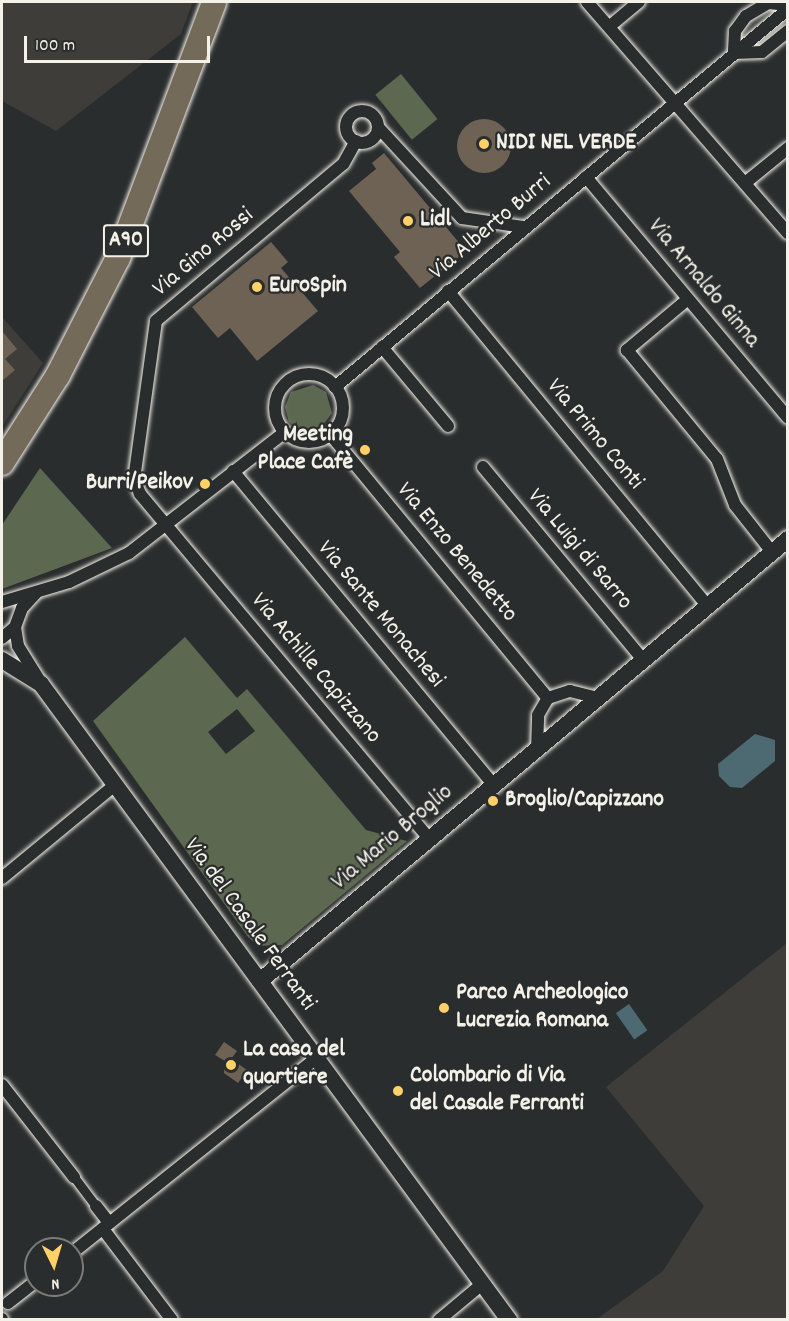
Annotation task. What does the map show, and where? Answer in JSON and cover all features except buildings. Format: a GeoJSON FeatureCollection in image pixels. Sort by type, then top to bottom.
{"type":"FeatureCollection","features":[{"type":"Feature","properties":{"kind":"highway","name":"A90"},"geometry":{"type":"LineString","coordinates":[[2,463],[58,375],[118,258],[214,2]]}},
{"type":"Feature","properties":{"kind":"street"},"geometry":{"type":"LineString","coordinates":[[587,2],[788,232]]}},
{"type":"Feature","properties":{"kind":"street"},"geometry":{"type":"LineString","coordinates":[[610,26],[639,2]]}},
{"type":"Feature","properties":{"kind":"street"},"geometry":{"type":"LineString","coordinates":[[788,7],[768,3],[746,15],[735,31],[734,52],[762,52],[788,30]]}},
{"type":"Feature","properties":{"kind":"street","name":"Via Alberto Burri"},"geometry":{"type":"LineString","coordinates":[[335,387],[788,7]]}},
{"type":"Feature","properties":{"kind":"street"},"geometry":{"type":"LineString","coordinates":[[356,141],[347,124],[356,113],[371,114],[378,127],[462,218],[524,227]]}},
{"type":"Feature","properties":{"kind":"street","name":"Via Gino Rossi"},"geometry":{"type":"LineString","coordinates":[[168,525],[134,479],[156,321],[343,164],[356,141],[371,140],[378,127]]}},
{"type":"Feature","properties":{"kind":"street"},"geometry":{"type":"LineString","coordinates":[[745,183],[788,148]]}},
{"type":"Feature","properties":{"kind":"street","name":"Via Arnaldo Ginna"},"geometry":{"type":"LineString","coordinates":[[586,177],[788,418]]}},
{"type":"Feature","properties":{"kind":"street","name":"Via Primo Conti"},"geometry":{"type":"LineString","coordinates":[[448,291],[708,606]]}},
{"type":"Feature","properties":{"kind":"street"},"geometry":{"type":"LineString","coordinates":[[688,299],[627,350],[717,459],[735,505],[772,552]]}},
{"type":"Feature","properties":{"kind":"street"},"geometry":{"type":"LineString","coordinates":[[382,347],[448,426]]}},
{"type":"Feature","properties":{"kind":"street"},"geometry":{"type":"LineString","coordinates":[[310,375],[335,387],[343,411],[330,434],[304,442],[285,432],[275,412],[284,385],[310,375]]}},
{"type":"Feature","properties":{"kind":"street"},"geometry":{"type":"LineString","coordinates":[[2,602],[104,567],[168,525],[285,432]]}},
{"type":"Feature","properties":{"kind":"street","name":"Via Enzo Benedetto"},"geometry":{"type":"LineString","coordinates":[[330,434],[548,698]]}},
{"type":"Feature","properties":{"kind":"street","name":"Via Luigi di Sarro"},"geometry":{"type":"LineString","coordinates":[[483,467],[643,660]]}},
{"type":"Feature","properties":{"kind":"street","name":"Via Sante Monachesi"},"geometry":{"type":"LineString","coordinates":[[234,471],[494,785]]}},
{"type":"Feature","properties":{"kind":"street","name":"Via Achille Capizzano"},"geometry":{"type":"LineString","coordinates":[[168,525],[429,839]]}},
{"type":"Feature","properties":{"kind":"street","name":"Via Mario Broglio"},"geometry":{"type":"LineString","coordinates":[[260,981],[788,539]]}},
{"type":"Feature","properties":{"kind":"street"},"geometry":{"type":"LineString","coordinates":[[2,638],[15,627],[24,605],[38,591]]}},
{"type":"Feature","properties":{"kind":"street"},"geometry":{"type":"LineString","coordinates":[[15,627],[18,646],[41,684]]}},
{"type":"Feature","properties":{"kind":"street","name":"Via del Casale Ferranti"},"geometry":{"type":"LineString","coordinates":[[2,660],[41,684],[509,1320]]}},
{"type":"Feature","properties":{"kind":"street"},"geometry":{"type":"LineString","coordinates":[[537,749],[538,715],[548,698],[574,691],[599,698]]}},
{"type":"Feature","properties":{"kind":"street"},"geometry":{"type":"LineString","coordinates":[[2,878],[116,784]]}},
{"type":"Feature","properties":{"kind":"street"},"geometry":{"type":"LineString","coordinates":[[242,955],[280,964]]}},
{"type":"Feature","properties":{"kind":"street"},"geometry":{"type":"LineString","coordinates":[[84,1243],[316,1058]]}},
{"type":"Feature","properties":{"kind":"street"},"geometry":{"type":"LineString","coordinates":[[2,1085],[96,1206],[105,1225],[172,1320]]}},
{"type":"Feature","properties":{"kind":"street"},"geometry":{"type":"LineString","coordinates":[[439,1320],[482,1284]]}},
{"type":"Feature","properties":{"kind":"street"},"geometry":{"type":"LineString","coordinates":[[8,1303],[24,1290]]}},
{"type":"Feature","properties":{"kind":"shaded area"},"geometry":{"type":"Polygon","coordinates":[[[2,2],[193,2],[181,34],[56,131],[2,101],[2,2]]]}},
{"type":"Feature","properties":{"kind":"shaded area"},"geometry":{"type":"Polygon","coordinates":[[[2,317],[43,363],[2,427],[2,317]]]}},
{"type":"Feature","properties":{"kind":"shaded area"},"geometry":{"type":"Polygon","coordinates":[[[787,943],[787,1319],[597,1319],[663,1271],[704,1206],[606,1087],[787,943]]]}},
{"type":"Feature","properties":{"kind":"green space"},"geometry":{"type":"Polygon","coordinates":[[[401,74],[438,119],[412,140],[375,95],[401,74]]]}},
{"type":"Feature","properties":{"kind":"green space"},"geometry":{"type":"Polygon","coordinates":[[[313,385],[326,392],[332,413],[319,430],[303,431],[289,422],[285,407],[291,392],[313,385]]]}},
{"type":"Feature","properties":{"kind":"green space"},"geometry":{"type":"Polygon","coordinates":[[[40,468],[112,548],[2,589],[2,525],[40,468]]]}},
{"type":"Feature","properties":{"kind":"green space"},"geometry":{"type":"Polygon","coordinates":[[[185,637],[237,698],[247,689],[366,830],[407,841],[282,945],[259,946],[248,937],[93,721],[185,637]],[[237,709],[208,732],[226,754],[255,731],[237,709]]]}},
{"type":"Feature","properties":{"kind":"water"},"geometry":{"type":"Polygon","coordinates":[[[755,734],[775,740],[775,761],[742,788],[730,787],[719,776],[718,764],[755,734]]]}},
{"type":"Feature","properties":{"kind":"water"},"geometry":{"type":"Polygon","coordinates":[[[629,1004],[647,1030],[634,1039],[616,1013],[629,1004]]]}},
{"type":"Feature","properties":{"kind":"place","name":"NIDI NEL VERDE"},"geometry":{"type":"Point","coordinates":[484,144]}},
{"type":"Feature","properties":{"kind":"place","name":"Lidl"},"geometry":{"type":"Point","coordinates":[408,221]}},
{"type":"Feature","properties":{"kind":"place","name":"EuroSpin"},"geometry":{"type":"Point","coordinates":[257,287]}},
{"type":"Feature","properties":{"kind":"place","name":"Meeting Place Cafè"},"geometry":{"type":"Point","coordinates":[365,450]}},
{"type":"Feature","properties":{"kind":"place","name":"Burri/Peikov"},"geometry":{"type":"Point","coordinates":[205,484]}},
{"type":"Feature","properties":{"kind":"place","name":"Broglio/Capizzano"},"geometry":{"type":"Point","coordinates":[493,801]}},
{"type":"Feature","properties":{"kind":"place","name":"Parco Archeologico Lucrezia Romana"},"geometry":{"type":"Point","coordinates":[444,1008]}},
{"type":"Feature","properties":{"kind":"place","name":"La casa del quartiere"},"geometry":{"type":"Point","coordinates":[231,1065]}},
{"type":"Feature","properties":{"kind":"place","name":"Colombario di Via del Casale Ferranti"},"geometry":{"type":"Point","coordinates":[398,1091]}}]}
